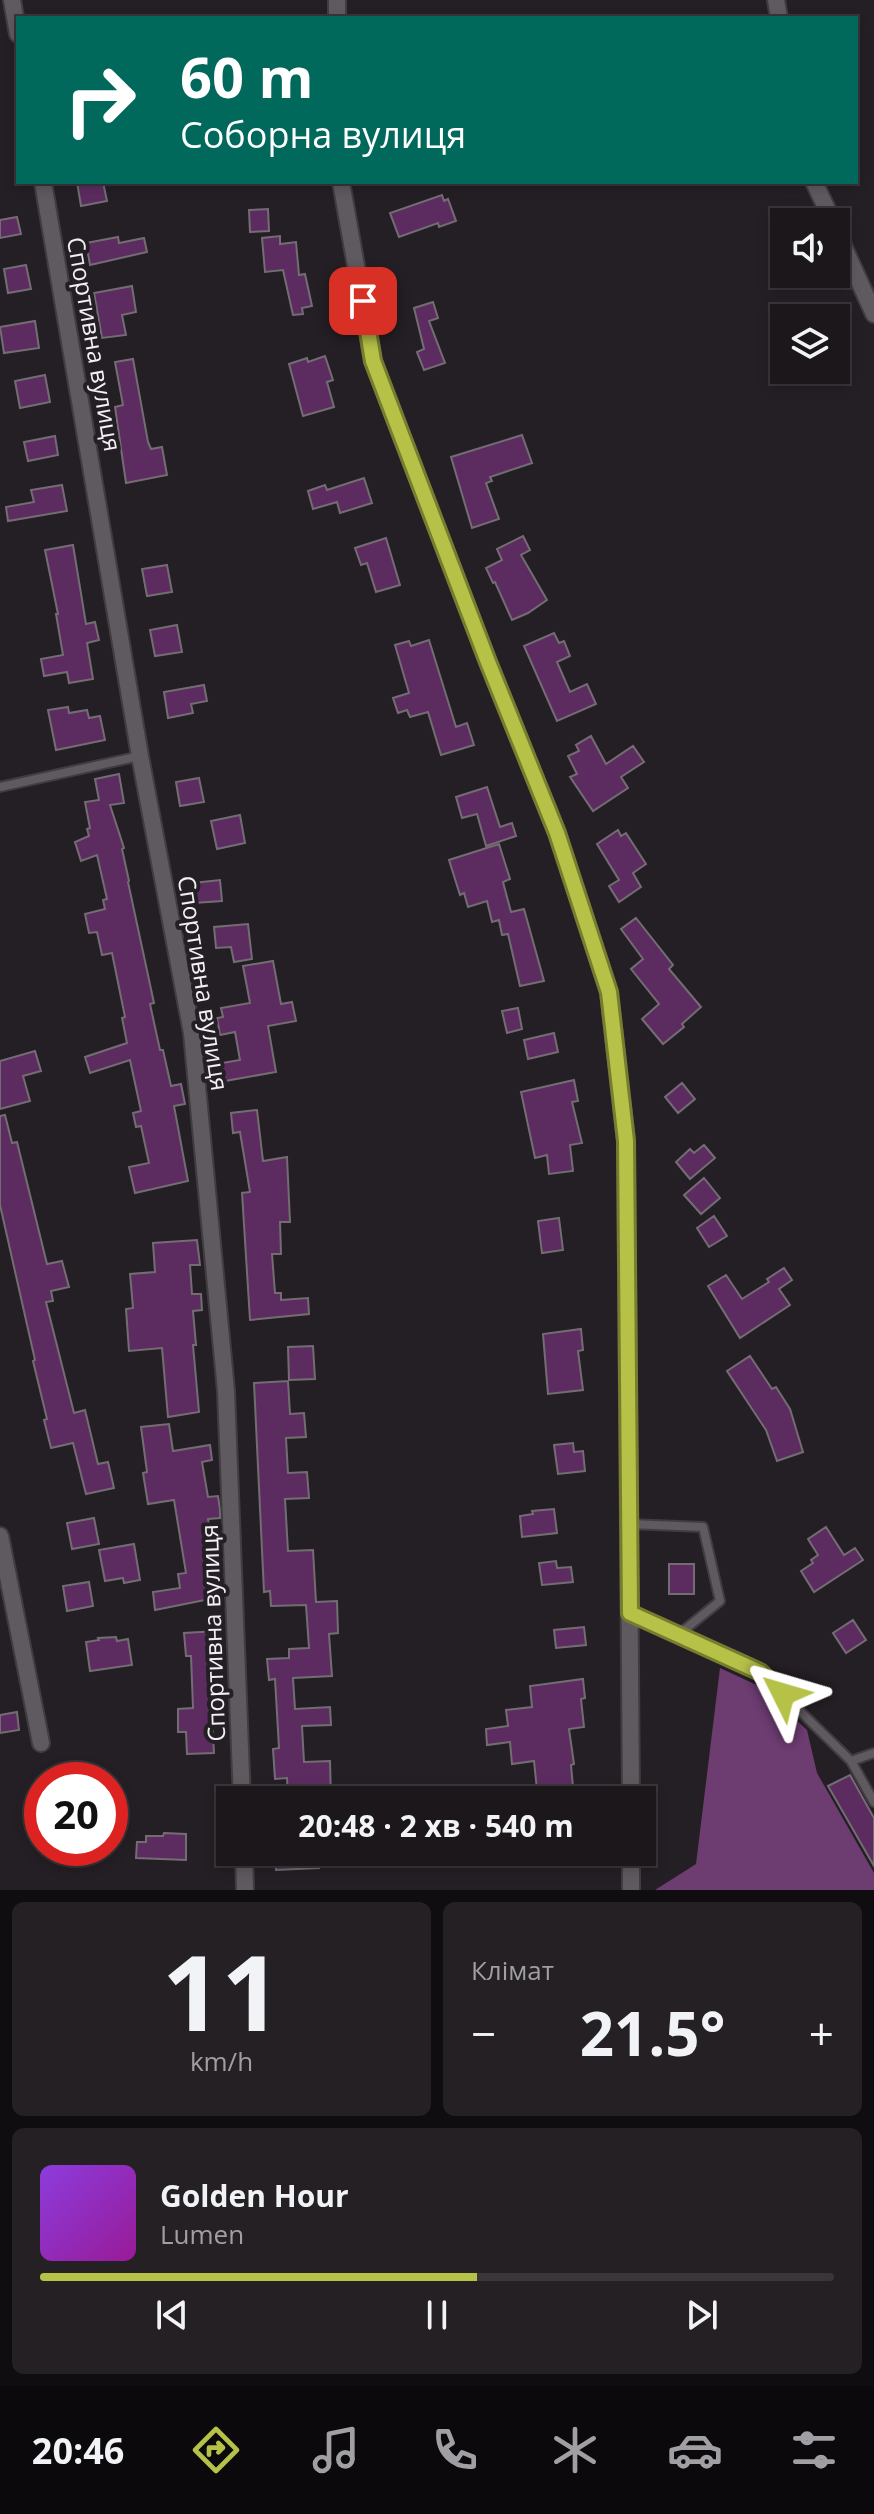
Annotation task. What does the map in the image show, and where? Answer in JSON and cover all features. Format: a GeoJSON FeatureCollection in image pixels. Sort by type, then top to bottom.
{"type":"FeatureCollection","features":[{"type":"Feature","properties":{"kind":"street"},"geometry":{"type":"LineString","coordinates":[[12,0],[16,23]]}},
{"type":"Feature","properties":{"kind":"street","name":"Спортивна вулиця"},"geometry":{"type":"LineString","coordinates":[[43,184],[140,756],[194,1049],[226,1391],[241,1786]]}},
{"type":"Feature","properties":{"kind":"street"},"geometry":{"type":"LineString","coordinates":[[341,184],[373,361],[557,833],[609,992],[626,1141],[631,1786]]}},
{"type":"Feature","properties":{"kind":"street"},"geometry":{"type":"LineString","coordinates":[[815,184],[826,208]]}},
{"type":"Feature","properties":{"kind":"street"},"geometry":{"type":"LineString","coordinates":[[850,261],[874,314]]}},
{"type":"Feature","properties":{"kind":"street"},"geometry":{"type":"LineString","coordinates":[[0,1536],[41,1743]]}},
{"type":"Feature","properties":{"kind":"street"},"geometry":{"type":"LineString","coordinates":[[244,1866],[245,1890]]}},
{"type":"Feature","properties":{"kind":"street"},"geometry":{"type":"LineString","coordinates":[[631,1866],[631,1890]]}},
{"type":"Feature","properties":{"kind":"lane"},"geometry":{"type":"LineString","coordinates":[[0,787],[140,756]]}},
{"type":"Feature","properties":{"kind":"lane"},"geometry":{"type":"LineString","coordinates":[[629,1524],[703,1527],[720,1601],[678,1635]]}},
{"type":"Feature","properties":{"kind":"lane"},"geometry":{"type":"LineString","coordinates":[[630,1613],[760,1672],[851,1761],[874,1802]]}},
{"type":"Feature","properties":{"kind":"lane"},"geometry":{"type":"LineString","coordinates":[[851,1761],[874,1753]]}},
{"type":"Feature","properties":{"kind":"shaded area"},"geometry":{"type":"Polygon","coordinates":[[[720,1668],[761,1687],[807,1730],[817,1773],[874,1873],[874,1890],[655,1890],[696,1864],[720,1668]]]}},
{"type":"Feature","properties":{"kind":"building"},"geometry":{"type":"Polygon","coordinates":[[[77,184],[103,184],[107,201],[81,206],[77,184]]]}},
{"type":"Feature","properties":{"kind":"building"},"geometry":{"type":"Polygon","coordinates":[[[442,195],[444,201],[448,199],[456,221],[439,227],[438,223],[399,237],[390,213],[442,195]]]}},
{"type":"Feature","properties":{"kind":"building"},"geometry":{"type":"Polygon","coordinates":[[[268,209],[269,231],[250,232],[249,210],[268,209]]]}},
{"type":"Feature","properties":{"kind":"building"},"geometry":{"type":"Polygon","coordinates":[[[17,217],[21,234],[0,238],[0,220],[17,217]]]}},
{"type":"Feature","properties":{"kind":"building"},"geometry":{"type":"Polygon","coordinates":[[[280,236],[280,244],[296,242],[299,275],[305,274],[312,306],[302,308],[303,314],[293,315],[283,270],[265,272],[262,238],[280,236]]]}},
{"type":"Feature","properties":{"kind":"building"},"geometry":{"type":"Polygon","coordinates":[[[118,237],[119,243],[144,238],[147,252],[90,265],[86,243],[118,237]]]}},
{"type":"Feature","properties":{"kind":"building"},"geometry":{"type":"Polygon","coordinates":[[[26,265],[31,289],[8,293],[4,269],[26,265]]]}},
{"type":"Feature","properties":{"kind":"building"},"geometry":{"type":"Polygon","coordinates":[[[132,286],[136,312],[122,315],[126,335],[102,338],[94,293],[132,286]]]}},
{"type":"Feature","properties":{"kind":"building"},"geometry":{"type":"Polygon","coordinates":[[[433,302],[438,318],[429,321],[445,363],[424,370],[417,352],[424,349],[414,308],[433,302]]]}},
{"type":"Feature","properties":{"kind":"building"},"geometry":{"type":"Polygon","coordinates":[[[35,321],[39,348],[4,353],[0,327],[35,321]]]}},
{"type":"Feature","properties":{"kind":"building"},"geometry":{"type":"Polygon","coordinates":[[[325,356],[333,380],[327,382],[334,407],[303,416],[289,364],[325,356]]]}},
{"type":"Feature","properties":{"kind":"building"},"geometry":{"type":"Polygon","coordinates":[[[133,359],[148,442],[151,449],[162,447],[167,475],[126,483],[115,407],[123,405],[115,362],[133,359]]]}},
{"type":"Feature","properties":{"kind":"building"},"geometry":{"type":"Polygon","coordinates":[[[45,375],[50,402],[20,408],[15,381],[45,375]]]}},
{"type":"Feature","properties":{"kind":"building"},"geometry":{"type":"Polygon","coordinates":[[[522,435],[532,463],[490,477],[492,481],[486,483],[499,519],[472,528],[451,457],[522,435]]]}},
{"type":"Feature","properties":{"kind":"building"},"geometry":{"type":"Polygon","coordinates":[[[55,436],[58,455],[28,461],[24,442],[55,436]]]}},
{"type":"Feature","properties":{"kind":"building"},"geometry":{"type":"Polygon","coordinates":[[[364,478],[372,503],[340,513],[337,502],[313,509],[308,491],[325,485],[327,490],[364,478]]]}},
{"type":"Feature","properties":{"kind":"building"},"geometry":{"type":"Polygon","coordinates":[[[62,485],[67,511],[8,521],[6,507],[34,502],[31,490],[62,485]]]}},
{"type":"Feature","properties":{"kind":"building"},"geometry":{"type":"Polygon","coordinates":[[[523,536],[530,550],[521,555],[547,600],[512,620],[486,568],[502,560],[497,549],[523,536]]]}},
{"type":"Feature","properties":{"kind":"building"},"geometry":{"type":"Polygon","coordinates":[[[386,538],[400,585],[376,592],[367,563],[361,565],[355,548],[386,538]]]}},
{"type":"Feature","properties":{"kind":"building"},"geometry":{"type":"Polygon","coordinates":[[[73,545],[86,624],[95,622],[99,640],[87,643],[93,679],[69,683],[67,672],[44,676],[41,659],[63,655],[45,550],[73,545]]]}},
{"type":"Feature","properties":{"kind":"building"},"geometry":{"type":"Polygon","coordinates":[[[167,565],[172,592],[147,596],[142,569],[167,565]]]}},
{"type":"Feature","properties":{"kind":"building"},"geometry":{"type":"Polygon","coordinates":[[[177,625],[182,652],[155,656],[150,630],[177,625]]]}},
{"type":"Feature","properties":{"kind":"building"},"geometry":{"type":"Polygon","coordinates":[[[554,633],[559,643],[564,641],[570,656],[557,662],[570,692],[587,684],[596,704],[557,721],[524,646],[554,633]]]}},
{"type":"Feature","properties":{"kind":"building"},"geometry":{"type":"Polygon","coordinates":[[[429,640],[456,727],[467,723],[474,745],[441,755],[428,712],[410,717],[407,710],[398,713],[393,698],[409,693],[395,645],[409,641],[411,646],[429,640]]]}},
{"type":"Feature","properties":{"kind":"building"},"geometry":{"type":"Polygon","coordinates":[[[204,685],[207,701],[191,704],[193,713],[168,718],[164,692],[204,685]]]}},
{"type":"Feature","properties":{"kind":"building"},"geometry":{"type":"Polygon","coordinates":[[[68,707],[69,713],[87,710],[89,718],[100,716],[105,740],[56,750],[48,710],[68,707]]]}},
{"type":"Feature","properties":{"kind":"building"},"geometry":{"type":"Polygon","coordinates":[[[591,736],[606,764],[633,746],[644,762],[621,777],[628,788],[593,811],[570,777],[577,774],[568,756],[579,751],[576,745],[591,736]]]}},
{"type":"Feature","properties":{"kind":"building"},"geometry":{"type":"Polygon","coordinates":[[[119,774],[124,803],[110,805],[124,848],[160,1050],[163,1050],[171,1086],[181,1084],[185,1104],[174,1106],[188,1181],[135,1193],[129,1167],[149,1163],[141,1126],[136,1127],[133,1113],[141,1111],[130,1060],[90,1073],[85,1057],[127,1043],[112,953],[102,955],[97,932],[89,933],[85,914],[105,909],[103,900],[107,899],[97,855],[81,861],[75,842],[89,836],[85,802],[99,800],[95,779],[119,774]]]}},
{"type":"Feature","properties":{"kind":"building"},"geometry":{"type":"Polygon","coordinates":[[[199,778],[204,802],[180,806],[176,782],[199,778]]]}},
{"type":"Feature","properties":{"kind":"building"},"geometry":{"type":"Polygon","coordinates":[[[487,787],[500,827],[512,823],[516,836],[486,846],[477,814],[462,818],[456,797],[487,787]]]}},
{"type":"Feature","properties":{"kind":"building"},"geometry":{"type":"Polygon","coordinates":[[[240,815],[245,843],[217,849],[211,821],[240,815]]]}},
{"type":"Feature","properties":{"kind":"building"},"geometry":{"type":"Polygon","coordinates":[[[618,830],[621,836],[626,833],[646,864],[633,873],[641,887],[619,902],[609,886],[619,880],[597,844],[618,830]]]}},
{"type":"Feature","properties":{"kind":"building"},"geometry":{"type":"Polygon","coordinates":[[[499,844],[510,879],[503,882],[511,912],[524,909],[544,981],[520,986],[508,934],[502,935],[499,920],[492,922],[487,901],[468,907],[464,893],[460,895],[449,860],[499,844]]]}},
{"type":"Feature","properties":{"kind":"building"},"geometry":{"type":"Polygon","coordinates":[[[220,880],[222,901],[194,903],[193,883],[220,880]]]}},
{"type":"Feature","properties":{"kind":"building"},"geometry":{"type":"Polygon","coordinates":[[[636,918],[673,965],[669,969],[701,1007],[682,1024],[684,1027],[663,1044],[642,1019],[659,1004],[631,969],[643,959],[621,929],[636,918]]]}},
{"type":"Feature","properties":{"kind":"building"},"geometry":{"type":"Polygon","coordinates":[[[248,924],[252,959],[234,962],[231,947],[216,948],[214,927],[248,924]]]}},
{"type":"Feature","properties":{"kind":"building"},"geometry":{"type":"Polygon","coordinates":[[[273,961],[281,1004],[292,1002],[296,1021],[268,1026],[276,1072],[225,1081],[222,1063],[240,1060],[235,1032],[220,1035],[217,1018],[223,1017],[221,1008],[250,1003],[243,966],[273,961]]]}},
{"type":"Feature","properties":{"kind":"building"},"geometry":{"type":"Polygon","coordinates":[[[518,1008],[522,1029],[507,1033],[502,1011],[518,1008]]]}},
{"type":"Feature","properties":{"kind":"building"},"geometry":{"type":"Polygon","coordinates":[[[554,1033],[558,1052],[528,1059],[524,1040],[554,1033]]]}},
{"type":"Feature","properties":{"kind":"building"},"geometry":{"type":"Polygon","coordinates":[[[35,1051],[41,1071],[23,1076],[30,1101],[0,1109],[0,1061],[35,1051]]]}},
{"type":"Feature","properties":{"kind":"building"},"geometry":{"type":"Polygon","coordinates":[[[574,1080],[578,1101],[572,1102],[582,1143],[570,1145],[573,1171],[549,1174],[547,1155],[535,1158],[521,1092],[574,1080]]]}},
{"type":"Feature","properties":{"kind":"building"},"geometry":{"type":"Polygon","coordinates":[[[682,1083],[695,1099],[678,1113],[665,1097],[682,1083]]]}},
{"type":"Feature","properties":{"kind":"building"},"geometry":{"type":"Polygon","coordinates":[[[257,1110],[263,1161],[287,1157],[290,1222],[280,1222],[281,1254],[272,1254],[275,1293],[281,1293],[281,1300],[308,1298],[309,1314],[250,1320],[242,1193],[250,1192],[240,1132],[233,1133],[231,1113],[257,1110]]]}},
{"type":"Feature","properties":{"kind":"building"},"geometry":{"type":"Polygon","coordinates":[[[5,1115],[12,1143],[17,1142],[47,1264],[62,1261],[69,1287],[51,1291],[53,1301],[46,1302],[74,1413],[85,1410],[98,1464],[108,1462],[114,1488],[86,1494],[73,1443],[51,1448],[35,1360],[0,1205],[0,1116],[5,1115]]]}},
{"type":"Feature","properties":{"kind":"building"},"geometry":{"type":"Polygon","coordinates":[[[704,1145],[715,1158],[690,1179],[676,1162],[690,1149],[694,1153],[704,1145]]]}},
{"type":"Feature","properties":{"kind":"building"},"geometry":{"type":"Polygon","coordinates":[[[704,1178],[720,1198],[701,1214],[684,1195],[704,1178]]]}},
{"type":"Feature","properties":{"kind":"building"},"geometry":{"type":"Polygon","coordinates":[[[714,1216],[727,1236],[709,1247],[697,1228],[714,1216]]]}},
{"type":"Feature","properties":{"kind":"building"},"geometry":{"type":"Polygon","coordinates":[[[559,1218],[563,1250],[542,1253],[538,1221],[559,1218]]]}},
{"type":"Feature","properties":{"kind":"building"},"geometry":{"type":"Polygon","coordinates":[[[197,1240],[200,1265],[190,1265],[192,1294],[201,1294],[202,1310],[193,1311],[199,1412],[168,1417],[162,1348],[129,1351],[126,1309],[133,1308],[130,1274],[155,1272],[153,1243],[197,1240]]]}},
{"type":"Feature","properties":{"kind":"building"},"geometry":{"type":"Polygon","coordinates":[[[784,1268],[792,1280],[779,1289],[790,1305],[740,1338],[708,1286],[726,1275],[742,1299],[784,1268]]]}},
{"type":"Feature","properties":{"kind":"building"},"geometry":{"type":"Polygon","coordinates":[[[581,1329],[583,1350],[578,1351],[583,1390],[548,1394],[543,1334],[581,1329]]]}},
{"type":"Feature","properties":{"kind":"building"},"geometry":{"type":"Polygon","coordinates":[[[313,1346],[315,1379],[289,1380],[288,1347],[313,1346]]]}},
{"type":"Feature","properties":{"kind":"building"},"geometry":{"type":"Polygon","coordinates":[[[750,1356],[790,1409],[803,1452],[777,1461],[766,1430],[727,1371],[750,1356]]]}},
{"type":"Feature","properties":{"kind":"building"},"geometry":{"type":"Polygon","coordinates":[[[288,1381],[290,1414],[304,1413],[306,1437],[286,1438],[288,1473],[307,1472],[309,1498],[285,1499],[288,1551],[313,1550],[316,1602],[337,1601],[338,1633],[329,1634],[332,1676],[293,1678],[295,1709],[330,1707],[331,1725],[302,1726],[304,1762],[330,1761],[331,1786],[287,1786],[287,1778],[275,1779],[273,1749],[279,1748],[275,1679],[269,1680],[267,1659],[289,1658],[289,1649],[309,1648],[306,1605],[271,1606],[270,1591],[264,1592],[254,1383],[288,1381]]]}},
{"type":"Feature","properties":{"kind":"building"},"geometry":{"type":"Polygon","coordinates":[[[169,1424],[173,1451],[210,1445],[212,1460],[202,1462],[208,1497],[218,1496],[220,1509],[220,1518],[208,1519],[212,1545],[207,1546],[215,1598],[155,1610],[153,1592],[180,1588],[178,1574],[186,1573],[174,1500],[148,1504],[143,1473],[147,1472],[141,1427],[169,1424]]]}},
{"type":"Feature","properties":{"kind":"building"},"geometry":{"type":"Polygon","coordinates":[[[573,1443],[574,1452],[583,1451],[585,1471],[558,1474],[554,1445],[573,1443]]]}},
{"type":"Feature","properties":{"kind":"building"},"geometry":{"type":"Polygon","coordinates":[[[554,1509],[557,1533],[522,1537],[520,1516],[533,1514],[532,1511],[554,1509]]]}},
{"type":"Feature","properties":{"kind":"building"},"geometry":{"type":"Polygon","coordinates":[[[94,1518],[99,1544],[72,1549],[67,1523],[94,1518]]]}},
{"type":"Feature","properties":{"kind":"building"},"geometry":{"type":"Polygon","coordinates":[[[826,1527],[844,1555],[855,1548],[863,1560],[814,1592],[801,1571],[818,1555],[808,1539],[826,1527]]]}},
{"type":"Feature","properties":{"kind":"building"},"geometry":{"type":"Polygon","coordinates":[[[134,1544],[140,1580],[124,1583],[123,1578],[105,1581],[99,1550],[134,1544]]]}},
{"type":"Feature","properties":{"kind":"building"},"geometry":{"type":"Polygon","coordinates":[[[556,1561],[557,1568],[571,1567],[573,1582],[542,1585],[539,1563],[556,1561]]]}},
{"type":"Feature","properties":{"kind":"building"},"geometry":{"type":"Polygon","coordinates":[[[669,1564],[694,1564],[694,1594],[669,1594],[669,1564]]]}},
{"type":"Feature","properties":{"kind":"building"},"geometry":{"type":"Polygon","coordinates":[[[89,1582],[93,1606],[67,1611],[63,1586],[89,1582]]]}},
{"type":"Feature","properties":{"kind":"building"},"geometry":{"type":"Polygon","coordinates":[[[853,1620],[866,1640],[846,1653],[833,1633],[853,1620]]]}},
{"type":"Feature","properties":{"kind":"building"},"geometry":{"type":"Polygon","coordinates":[[[584,1627],[586,1645],[556,1648],[554,1630],[584,1627]]]}},
{"type":"Feature","properties":{"kind":"building"},"geometry":{"type":"Polygon","coordinates":[[[217,1631],[217,1699],[211,1700],[214,1753],[187,1754],[186,1732],[178,1732],[178,1709],[193,1708],[191,1656],[186,1656],[184,1633],[217,1631]]]}},
{"type":"Feature","properties":{"kind":"building"},"geometry":{"type":"Polygon","coordinates":[[[116,1637],[117,1641],[128,1639],[132,1665],[90,1671],[86,1642],[116,1637]]]}},
{"type":"Feature","properties":{"kind":"building"},"geometry":{"type":"Polygon","coordinates":[[[583,1679],[585,1698],[581,1699],[584,1727],[569,1729],[574,1764],[571,1765],[573,1786],[537,1786],[534,1761],[512,1764],[510,1742],[487,1745],[486,1729],[508,1726],[506,1710],[532,1707],[530,1686],[583,1679]]]}},
{"type":"Feature","properties":{"kind":"building"},"geometry":{"type":"Polygon","coordinates":[[[17,1712],[19,1730],[0,1733],[0,1715],[17,1712]]]}},
{"type":"Feature","properties":{"kind":"building"},"geometry":{"type":"Polygon","coordinates":[[[850,1775],[874,1818],[874,1866],[828,1786],[850,1775]]]}},
{"type":"Feature","properties":{"kind":"building"},"geometry":{"type":"Polygon","coordinates":[[[164,1833],[186,1834],[186,1860],[136,1858],[137,1842],[146,1842],[146,1836],[163,1836],[164,1833]]]}},
{"type":"Feature","properties":{"kind":"building"},"geometry":{"type":"Polygon","coordinates":[[[276,1866],[319,1866],[319,1868],[276,1870],[276,1866]]]}},
{"type":"Feature","properties":{"kind":"route"},"geometry":{"type":"LineString","coordinates":[[363,301],[373,361],[557,833],[609,992],[626,1141],[630,1613],[760,1672],[783,1694]]}}]}
